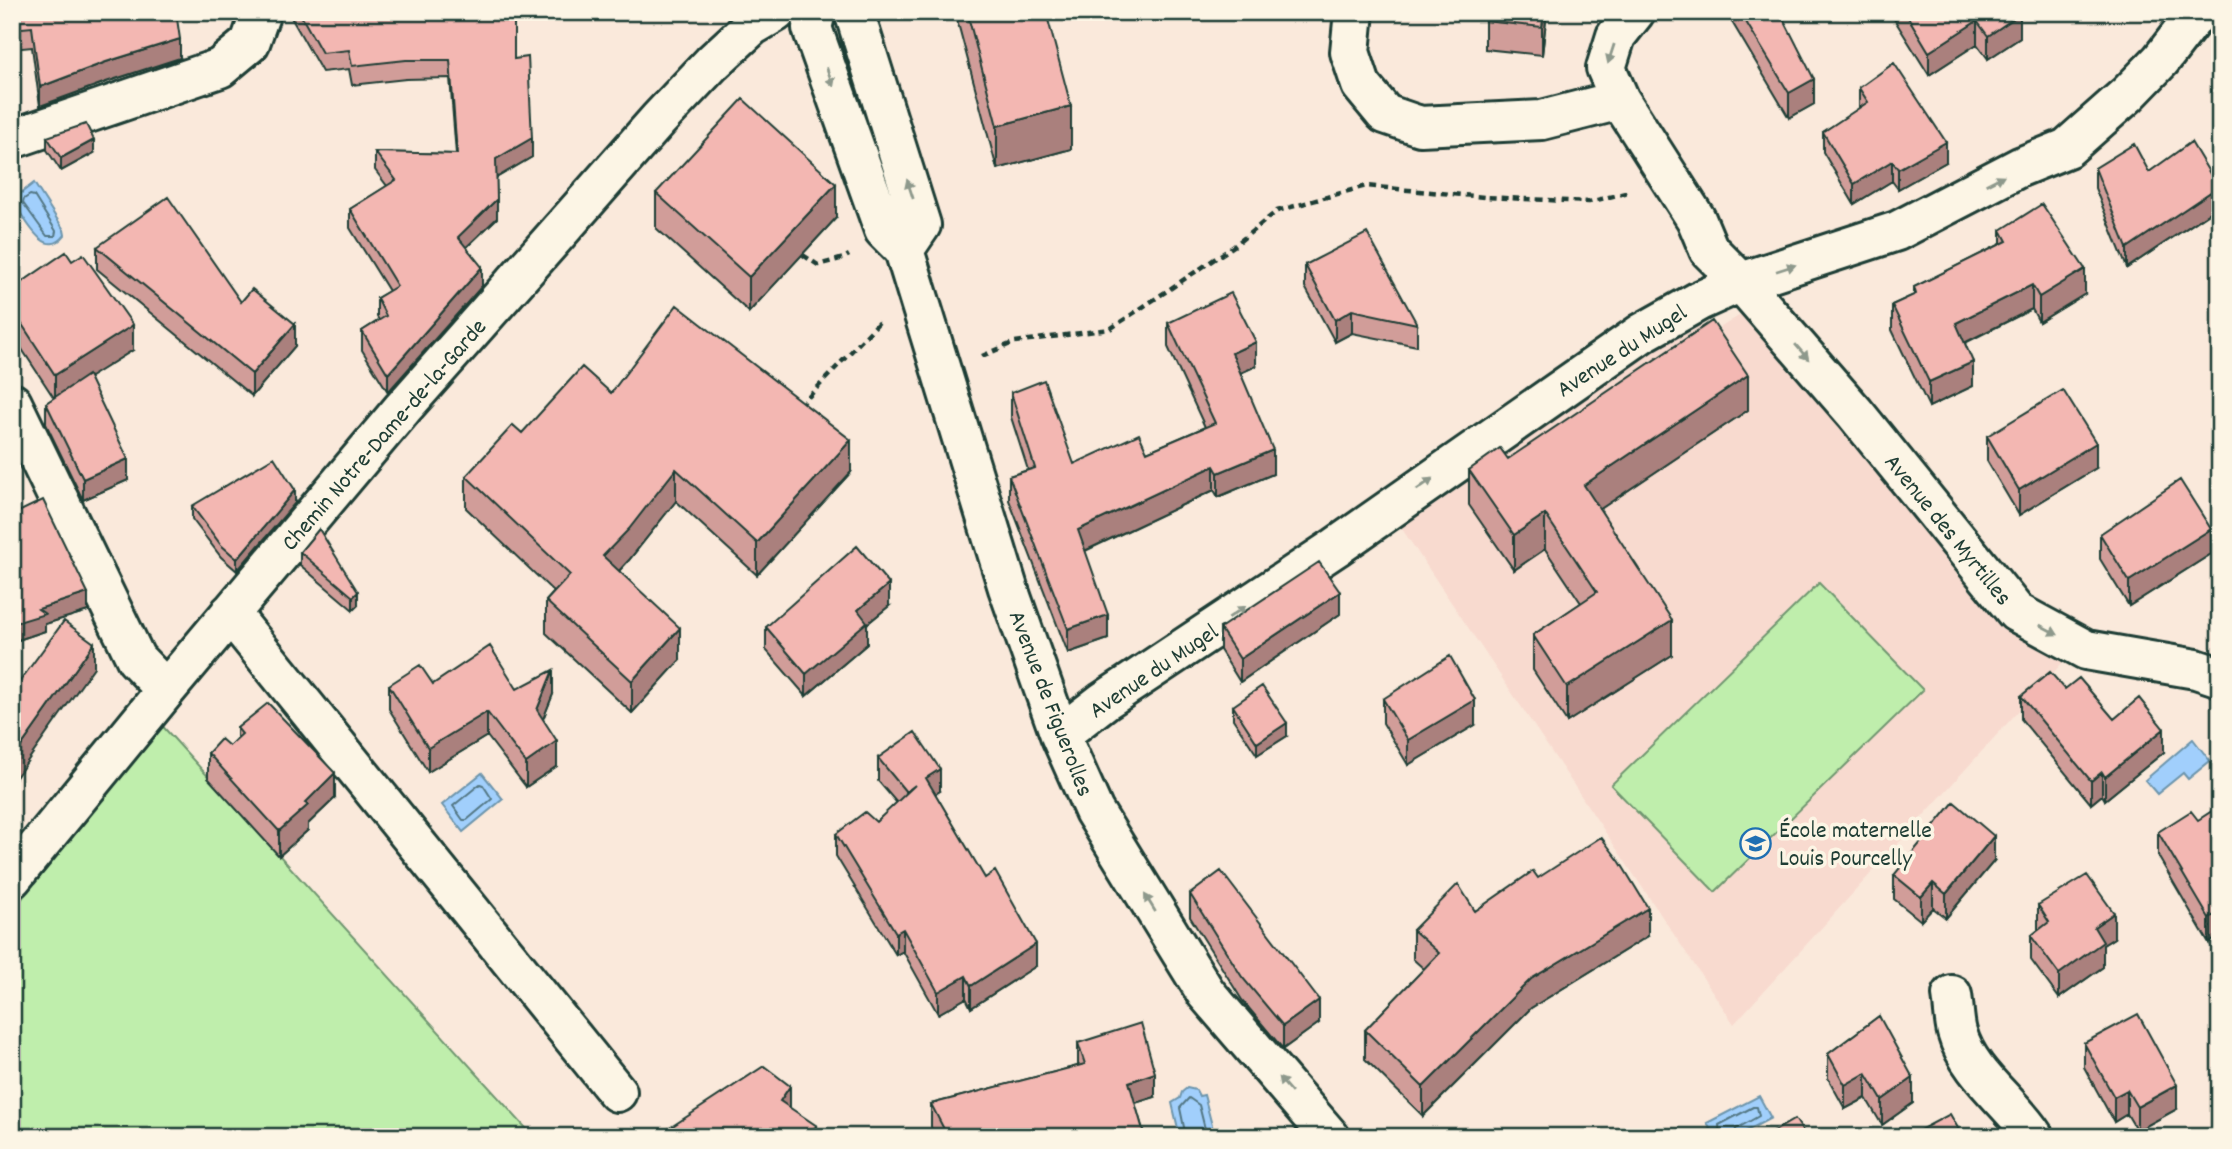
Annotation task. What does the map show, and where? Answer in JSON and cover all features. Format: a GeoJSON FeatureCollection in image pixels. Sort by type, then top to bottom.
{"type":"FeatureCollection","features":[{"type":"Feature","properties":{"kind":"street"},"geometry":{"type":"LineString","coordinates":[[12,139],[220,68],[250,43],[261,12]]}},
{"type":"Feature","properties":{"kind":"street","name":"Chemin Notre-Dame-de-la-Garde"},"geometry":{"type":"LineString","coordinates":[[12,878],[403,408],[659,119],[712,63],[752,26],[776,12]]}},
{"type":"Feature","properties":{"kind":"street","name":"Avenue de Figuerolles"},"geometry":{"type":"LineString","coordinates":[[816,12],[812,28],[884,230],[904,250],[1008,588],[1060,735],[1094,811],[1206,993],[1330,1137]]}},
{"type":"Feature","properties":{"kind":"street"},"geometry":{"type":"LineString","coordinates":[[854,12],[921,225],[904,250]]}},
{"type":"Feature","properties":{"kind":"street"},"geometry":{"type":"LineString","coordinates":[[1354,12],[1350,52],[1361,85],[1385,114],[1420,126],[1542,120],[1620,100]]}},
{"type":"Feature","properties":{"kind":"street","name":"Avenue des Myrtilles"},"geometry":{"type":"LineString","coordinates":[[1635,12],[1616,36],[1606,68],[1620,100],[1696,219],[1709,250],[1741,282],[1855,413],[2016,612],[2086,650],[2196,669],[2220,677]]}},
{"type":"Feature","properties":{"kind":"street","name":"Avenue du Mugel"},"geometry":{"type":"LineString","coordinates":[[1060,735],[1104,701],[1336,547],[1642,333],[1699,301],[1741,282],[1898,231],[2020,167],[2067,148],[2128,94],[2161,60],[2198,12]]}},
{"type":"Feature","properties":{"kind":"street"},"geometry":{"type":"LineString","coordinates":[[12,403],[136,659],[166,690]]}},
{"type":"Feature","properties":{"kind":"street"},"geometry":{"type":"LineString","coordinates":[[230,613],[617,1092]]}},
{"type":"Feature","properties":{"kind":"street"},"geometry":{"type":"LineString","coordinates":[[1952,995],[1957,1034],[1974,1067],[2026,1124],[2034,1137]]}},
{"type":"Feature","properties":{"kind":"path"},"geometry":{"type":"LineString","coordinates":[[942,373],[1015,342],[1110,329],[1234,246],[1277,211],[1366,186],[1485,197],[1588,202],[1671,181]]}},
{"type":"Feature","properties":{"kind":"path"},"geometry":{"type":"LineString","coordinates":[[799,406],[889,311],[918,294]]}},
{"type":"Feature","properties":{"kind":"shaded area","name":"École maternelle Louis Pourcelly"},"geometry":{"type":"Polygon","coordinates":[[[1745,312],[2011,627],[2063,662],[1734,1024],[1398,523],[1699,321],[1710,334],[1745,312]]]}},
{"type":"Feature","properties":{"kind":"green space"},"geometry":{"type":"Polygon","coordinates":[[[1819,583],[1923,690],[1715,892],[1611,785],[1819,583]]]}},
{"type":"Feature","properties":{"kind":"green space"},"geometry":{"type":"Polygon","coordinates":[[[157,720],[534,1137],[12,1137],[12,912],[157,720]]]}},
{"type":"Feature","properties":{"kind":"water"},"geometry":{"type":"Polygon","coordinates":[[[34,183],[64,230],[65,235],[57,242],[50,243],[35,234],[12,200],[34,183]]]}},
{"type":"Feature","properties":{"kind":"water"},"geometry":{"type":"Polygon","coordinates":[[[2193,739],[2210,761],[2188,779],[2183,773],[2157,794],[2145,780],[2193,739]]]}},
{"type":"Feature","properties":{"kind":"water"},"geometry":{"type":"Polygon","coordinates":[[[482,773],[503,799],[463,832],[442,805],[482,773]]]}},
{"type":"Feature","properties":{"kind":"water"},"geometry":{"type":"Polygon","coordinates":[[[1187,1088],[1196,1090],[1199,1096],[1204,1095],[1215,1137],[1180,1137],[1172,1103],[1180,1098],[1187,1088]]]}},
{"type":"Feature","properties":{"kind":"water"},"geometry":{"type":"Polygon","coordinates":[[[1759,1096],[1771,1118],[1735,1137],[1714,1137],[1707,1123],[1759,1096]]]}},
{"type":"Feature","properties":{"kind":"building"},"geometry":{"type":"Polygon","coordinates":[[[12,12],[176,12],[180,39],[106,62],[40,87],[32,27],[12,29],[12,12]]]}},
{"type":"Feature","properties":{"kind":"building"},"geometry":{"type":"Polygon","coordinates":[[[299,12],[514,12],[514,59],[528,57],[532,138],[496,159],[497,199],[458,237],[482,267],[388,374],[362,331],[386,316],[377,298],[397,286],[350,209],[396,180],[375,152],[457,154],[450,60],[406,60],[352,66],[349,50],[322,53],[299,12]]]}},
{"type":"Feature","properties":{"kind":"building"},"geometry":{"type":"Polygon","coordinates":[[[967,12],[1046,12],[1071,106],[997,126],[967,12]]]}},
{"type":"Feature","properties":{"kind":"building"},"geometry":{"type":"Polygon","coordinates":[[[1485,12],[1544,12],[1542,27],[1485,21],[1485,12]]]}},
{"type":"Feature","properties":{"kind":"building"},"geometry":{"type":"Polygon","coordinates":[[[1740,12],[1780,12],[1814,79],[1789,93],[1740,12]]]}},
{"type":"Feature","properties":{"kind":"building"},"geometry":{"type":"Polygon","coordinates":[[[1905,12],[2020,14],[1988,36],[1977,21],[1929,52],[1905,12]]]}},
{"type":"Feature","properties":{"kind":"building"},"geometry":{"type":"Polygon","coordinates":[[[1894,63],[1946,142],[1898,169],[1892,161],[1854,184],[1823,132],[1868,102],[1859,88],[1894,63]]]}},
{"type":"Feature","properties":{"kind":"building"},"geometry":{"type":"Polygon","coordinates":[[[743,99],[836,184],[749,277],[656,193],[743,99]]]}},
{"type":"Feature","properties":{"kind":"building"},"geometry":{"type":"Polygon","coordinates":[[[86,124],[94,140],[61,158],[47,137],[86,124]]]}},
{"type":"Feature","properties":{"kind":"building"},"geometry":{"type":"Polygon","coordinates":[[[2191,142],[2218,187],[2127,248],[2095,168],[2134,144],[2149,172],[2191,142]]]}},
{"type":"Feature","properties":{"kind":"building"},"geometry":{"type":"Polygon","coordinates":[[[168,197],[241,302],[252,289],[295,324],[252,374],[97,247],[168,197]]]}},
{"type":"Feature","properties":{"kind":"building"},"geometry":{"type":"Polygon","coordinates":[[[2042,204],[2085,269],[2039,297],[2032,285],[1956,323],[1973,362],[1929,382],[1892,305],[1916,294],[1914,287],[2007,241],[2001,230],[2042,204]]]}},
{"type":"Feature","properties":{"kind":"building"},"geometry":{"type":"Polygon","coordinates":[[[1367,233],[1417,324],[1352,310],[1335,320],[1305,265],[1367,233]]]}},
{"type":"Feature","properties":{"kind":"building"},"geometry":{"type":"Polygon","coordinates":[[[66,252],[72,261],[83,254],[133,325],[55,375],[12,309],[12,289],[66,252]]]}},
{"type":"Feature","properties":{"kind":"building"},"geometry":{"type":"Polygon","coordinates":[[[1231,293],[1256,342],[1232,353],[1273,450],[1218,473],[1214,466],[1078,530],[1108,615],[1068,629],[1009,476],[1035,468],[1011,393],[1044,380],[1074,464],[1139,434],[1147,452],[1215,423],[1168,323],[1231,293]]]}},
{"type":"Feature","properties":{"kind":"building"},"geometry":{"type":"Polygon","coordinates":[[[677,305],[851,440],[757,543],[676,469],[629,529],[603,556],[680,628],[632,681],[546,601],[570,575],[466,476],[513,425],[522,433],[582,367],[611,393],[677,305]]]}},
{"type":"Feature","properties":{"kind":"building"},"geometry":{"type":"Polygon","coordinates":[[[1712,321],[1748,375],[1584,485],[1672,620],[1567,687],[1533,635],[1597,592],[1545,514],[1514,535],[1469,470],[1500,448],[1508,459],[1712,321]]]}},
{"type":"Feature","properties":{"kind":"building"},"geometry":{"type":"Polygon","coordinates":[[[88,375],[128,459],[83,479],[46,403],[88,375]]]}},
{"type":"Feature","properties":{"kind":"building"},"geometry":{"type":"Polygon","coordinates":[[[2063,390],[2096,443],[2019,490],[1987,436],[2063,390]]]}},
{"type":"Feature","properties":{"kind":"building"},"geometry":{"type":"Polygon","coordinates":[[[274,457],[295,490],[237,559],[221,545],[192,506],[274,457]]]}},
{"type":"Feature","properties":{"kind":"building"},"geometry":{"type":"Polygon","coordinates":[[[2180,480],[2211,529],[2129,581],[2100,534],[2180,480]]]}},
{"type":"Feature","properties":{"kind":"building"},"geometry":{"type":"Polygon","coordinates":[[[43,500],[88,593],[38,609],[45,614],[12,624],[12,531],[18,530],[12,515],[43,500]]]}},
{"type":"Feature","properties":{"kind":"building"},"geometry":{"type":"Polygon","coordinates":[[[319,529],[358,592],[353,597],[300,552],[319,529]]]}},
{"type":"Feature","properties":{"kind":"building"},"geometry":{"type":"Polygon","coordinates":[[[857,546],[889,584],[858,610],[867,622],[806,674],[766,627],[857,546]]]}},
{"type":"Feature","properties":{"kind":"building"},"geometry":{"type":"Polygon","coordinates":[[[1319,562],[1340,592],[1240,659],[1220,628],[1319,562]]]}},
{"type":"Feature","properties":{"kind":"building"},"geometry":{"type":"Polygon","coordinates":[[[64,621],[94,643],[12,759],[12,692],[64,621]]]}},
{"type":"Feature","properties":{"kind":"building"},"geometry":{"type":"Polygon","coordinates":[[[490,646],[517,689],[553,670],[537,710],[557,741],[526,763],[487,712],[428,748],[389,685],[420,665],[433,684],[490,646]]]}},
{"type":"Feature","properties":{"kind":"building"},"geometry":{"type":"Polygon","coordinates":[[[1450,656],[1475,700],[1408,740],[1383,699],[1450,656]]]}},
{"type":"Feature","properties":{"kind":"building"},"geometry":{"type":"Polygon","coordinates":[[[2050,672],[2065,689],[2079,678],[2114,719],[2139,698],[2164,729],[2105,777],[2102,772],[2091,781],[2021,696],[2050,672]]]}},
{"type":"Feature","properties":{"kind":"building"},"geometry":{"type":"Polygon","coordinates":[[[1262,686],[1287,723],[1257,743],[1233,706],[1262,686]]]}},
{"type":"Feature","properties":{"kind":"building"},"geometry":{"type":"Polygon","coordinates":[[[268,703],[335,773],[305,803],[308,805],[279,831],[208,753],[221,739],[229,746],[242,734],[237,728],[268,703]]]}},
{"type":"Feature","properties":{"kind":"building"},"geometry":{"type":"Polygon","coordinates":[[[915,732],[940,769],[926,778],[985,878],[995,871],[1036,944],[971,986],[966,976],[938,992],[903,929],[896,933],[836,834],[865,812],[876,822],[915,785],[906,792],[878,758],[915,732]]]}},
{"type":"Feature","properties":{"kind":"building"},"geometry":{"type":"Polygon","coordinates":[[[1954,802],[1994,836],[1946,894],[1933,883],[1921,897],[1894,875],[1954,802]]]}},
{"type":"Feature","properties":{"kind":"building"},"geometry":{"type":"Polygon","coordinates":[[[2191,811],[2198,820],[2212,811],[2220,824],[2220,912],[2209,918],[2158,832],[2191,811]]]}},
{"type":"Feature","properties":{"kind":"building"},"geometry":{"type":"Polygon","coordinates":[[[1601,837],[1648,908],[1531,979],[1423,1087],[1365,1030],[1439,953],[1413,930],[1458,884],[1475,911],[1533,871],[1538,878],[1601,837]]]}},
{"type":"Feature","properties":{"kind":"building"},"geometry":{"type":"Polygon","coordinates":[[[1221,871],[1319,1000],[1283,1026],[1242,977],[1190,894],[1221,871]]]}},
{"type":"Feature","properties":{"kind":"building"},"geometry":{"type":"Polygon","coordinates":[[[2087,875],[2114,913],[2094,927],[2103,942],[2059,974],[2031,936],[2049,922],[2038,905],[2087,875]]]}},
{"type":"Feature","properties":{"kind":"building"},"geometry":{"type":"Polygon","coordinates":[[[2138,1014],[2177,1085],[2137,1107],[2127,1090],[2114,1097],[2084,1043],[2138,1014]]]}},
{"type":"Feature","properties":{"kind":"building"},"geometry":{"type":"Polygon","coordinates":[[[1879,1016],[1913,1078],[1882,1100],[1866,1073],[1845,1085],[1828,1054],[1879,1016]]]}},
{"type":"Feature","properties":{"kind":"building"},"geometry":{"type":"Polygon","coordinates":[[[1141,1023],[1155,1073],[1129,1082],[1145,1137],[1093,1137],[1092,1134],[1086,1137],[948,1137],[931,1104],[1085,1064],[1078,1043],[1141,1023]]]}},
{"type":"Feature","properties":{"kind":"building"},"geometry":{"type":"Polygon","coordinates":[[[764,1066],[790,1086],[780,1101],[817,1126],[801,1137],[656,1137],[764,1066]]]}},
{"type":"Feature","properties":{"kind":"building"},"geometry":{"type":"Polygon","coordinates":[[[1950,1114],[1963,1137],[1907,1137],[1950,1114]]]}},
{"type":"Feature","properties":{"kind":"building"},"geometry":{"type":"Polygon","coordinates":[[[1795,1119],[1807,1137],[1764,1137],[1795,1119]]]}},
{"type":"Feature","properties":{"kind":"place","name":"École maternelle Louis Pourcelly"},"geometry":{"type":"Point","coordinates":[1756,843]}}]}
